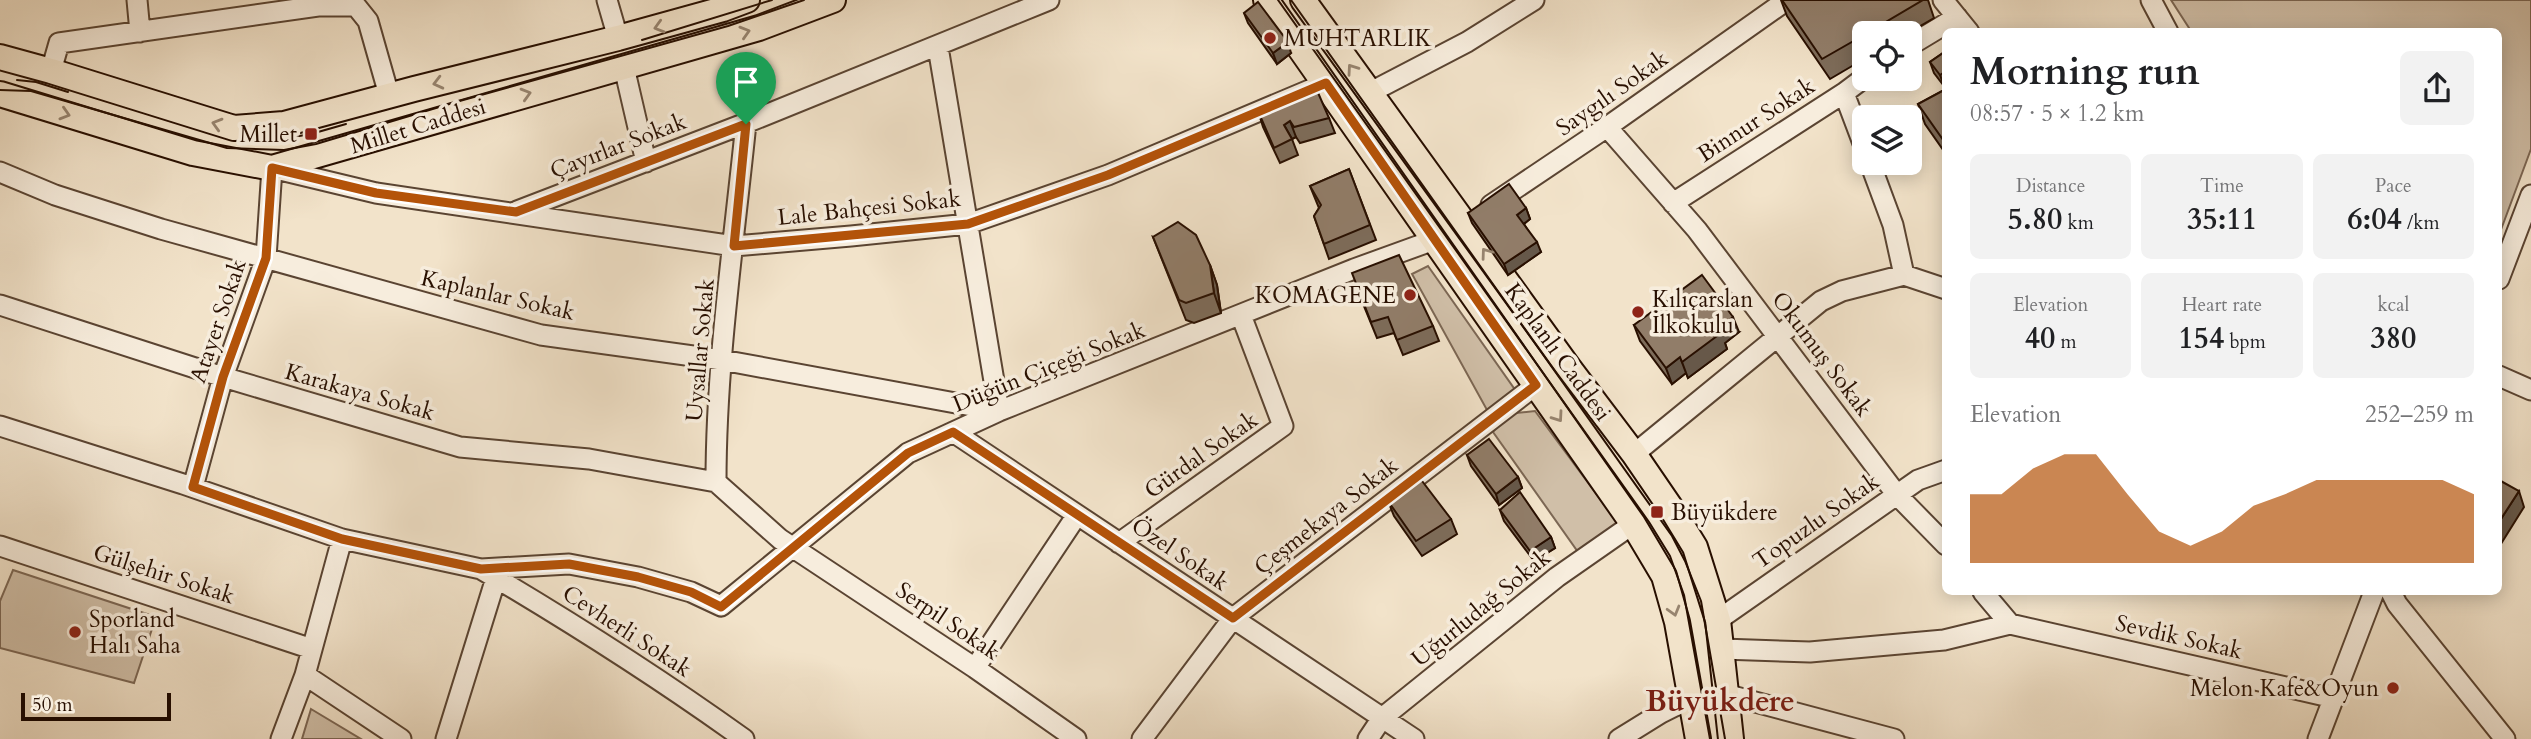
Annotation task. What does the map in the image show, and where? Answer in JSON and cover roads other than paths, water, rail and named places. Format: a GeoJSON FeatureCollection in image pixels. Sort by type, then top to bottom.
{"type":"FeatureCollection","features":[{"type":"Feature","properties":{"kind":"main road","name":"Millet Caddesi"},"geometry":{"type":"LineString","coordinates":[[0,57],[234,128],[284,124],[618,38],[747,0]]}},
{"type":"Feature","properties":{"kind":"main road","name":"Millet Caddesi"},"geometry":{"type":"LineString","coordinates":[[0,94],[193,153],[272,168],[759,28],[832,0]]}},
{"type":"Feature","properties":{"kind":"main road","name":"Kaplanlı Caddesi"},"geometry":{"type":"LineString","coordinates":[[1266,0],[1633,524],[1664,576],[1677,622],[1698,739]]}},
{"type":"Feature","properties":{"kind":"main road","name":"Kaplanlı Caddesi"},"geometry":{"type":"LineString","coordinates":[[1303,0],[1634,454],[1695,547],[1718,620],[1731,739]]}},
{"type":"Feature","properties":{"kind":"street"},"geometry":{"type":"LineString","coordinates":[[137,0],[140,32]]}},
{"type":"Feature","properties":{"kind":"street"},"geometry":{"type":"LineString","coordinates":[[607,0],[618,38]]}},
{"type":"Feature","properties":{"kind":"street","name":"Çayırlar Sokak"},"geometry":{"type":"LineString","coordinates":[[516,212],[746,124],[1049,0]]}},
{"type":"Feature","properties":{"kind":"street"},"geometry":{"type":"LineString","coordinates":[[1369,93],[1467,42],[1534,0]]}},
{"type":"Feature","properties":{"kind":"street","name":"Saygılı Sokak"},"geometry":{"type":"LineString","coordinates":[[1464,223],[1607,127],[1787,0]]}},
{"type":"Feature","properties":{"kind":"street"},"geometry":{"type":"LineString","coordinates":[[1943,0],[1963,24]]}},
{"type":"Feature","properties":{"kind":"street"},"geometry":{"type":"LineString","coordinates":[[2151,0],[2166,28]]}},
{"type":"Feature","properties":{"kind":"street"},"geometry":{"type":"LineString","coordinates":[[51,71],[59,43],[318,5],[356,6],[368,22],[389,95]]}},
{"type":"Feature","properties":{"kind":"street"},"geometry":{"type":"LineString","coordinates":[[1922,41],[1942,33]]}},
{"type":"Feature","properties":{"kind":"street"},"geometry":{"type":"LineString","coordinates":[[938,47],[999,411]]}},
{"type":"Feature","properties":{"kind":"street"},"geometry":{"type":"LineString","coordinates":[[624,67],[646,162]]}},
{"type":"Feature","properties":{"kind":"street","name":"Lale Bahçesi Sokak"},"geometry":{"type":"LineString","coordinates":[[272,168],[376,193],[734,246],[968,224],[1108,175],[1326,83]]}},
{"type":"Feature","properties":{"kind":"street","name":"Binnur Sokak"},"geometry":{"type":"LineString","coordinates":[[1673,203],[1852,87]]}},
{"type":"Feature","properties":{"kind":"street"},"geometry":{"type":"LineString","coordinates":[[1844,93],[1852,114]]}},
{"type":"Feature","properties":{"kind":"street","name":"Uysallar Sokak"},"geometry":{"type":"LineString","coordinates":[[716,482],[722,360],[746,124]]}},
{"type":"Feature","properties":{"kind":"street","name":"Okumuş Sokak"},"geometry":{"type":"LineString","coordinates":[[1607,127],[1697,230],[1897,495],[1942,541]]}},
{"type":"Feature","properties":{"kind":"street","name":"Atayer Sokak"},"geometry":{"type":"LineString","coordinates":[[193,487],[223,377],[266,258],[272,168]]}},
{"type":"Feature","properties":{"kind":"street","name":"Kaplanlar Sokak"},"geometry":{"type":"LineString","coordinates":[[0,172],[55,195],[161,229],[541,335],[722,360],[999,411]]}},
{"type":"Feature","properties":{"kind":"street"},"geometry":{"type":"LineString","coordinates":[[1874,175],[1893,225],[1904,275]]}},
{"type":"Feature","properties":{"kind":"street"},"geometry":{"type":"LineString","coordinates":[[2502,271],[2531,195]]}},
{"type":"Feature","properties":{"kind":"street","name":"Düğün Çiçeği Sokak"},"geometry":{"type":"LineString","coordinates":[[488,573],[569,564],[638,577],[691,592],[721,607],[908,453],[999,411],[1354,269],[1434,240]]}},
{"type":"Feature","properties":{"kind":"street"},"geometry":{"type":"LineString","coordinates":[[1634,454],[1821,302],[1842,292],[1904,275],[1942,288]]}},
{"type":"Feature","properties":{"kind":"street","name":"Karakaya Sokak"},"geometry":{"type":"LineString","coordinates":[[0,305],[223,377],[460,447],[589,459],[716,482]]}},
{"type":"Feature","properties":{"kind":"street","name":"Gürdal Sokak"},"geometry":{"type":"LineString","coordinates":[[1119,543],[1283,426],[1241,316]]}},
{"type":"Feature","properties":{"kind":"street"},"geometry":{"type":"LineString","coordinates":[[2502,377],[2531,390]]}},
{"type":"Feature","properties":{"kind":"street","name":"Çeşmekaya Sokak"},"geometry":{"type":"LineString","coordinates":[[1142,739],[1233,618],[1536,385]]}},
{"type":"Feature","properties":{"kind":"street"},"geometry":{"type":"LineString","coordinates":[[0,426],[193,487],[342,539],[488,573],[446,739]]}},
{"type":"Feature","properties":{"kind":"street","name":"Özel Sokak"},"geometry":{"type":"LineString","coordinates":[[953,432],[1414,739]]}},
{"type":"Feature","properties":{"kind":"street","name":"Topuzlu Sokak"},"geometry":{"type":"LineString","coordinates":[[1718,620],[1918,480],[1942,471]]}},
{"type":"Feature","properties":{"kind":"street"},"geometry":{"type":"LineString","coordinates":[[716,482],[791,547]]}},
{"type":"Feature","properties":{"kind":"street"},"geometry":{"type":"LineString","coordinates":[[975,668],[1077,514]]}},
{"type":"Feature","properties":{"kind":"street","name":"Uğurludağ Sokak"},"geometry":{"type":"LineString","coordinates":[[1368,739],[1382,718],[1557,577],[1633,524]]}},
{"type":"Feature","properties":{"kind":"street"},"geometry":{"type":"LineString","coordinates":[[281,739],[305,675],[342,539]]}},
{"type":"Feature","properties":{"kind":"street","name":"Gülşehir Sokak"},"geometry":{"type":"LineString","coordinates":[[0,546],[312,649]]}},
{"type":"Feature","properties":{"kind":"street","name":"Serpil Sokak"},"geometry":{"type":"LineString","coordinates":[[791,547],[975,668],[1076,739]]}},
{"type":"Feature","properties":{"kind":"street","name":"Cevherli Sokak"},"geometry":{"type":"LineString","coordinates":[[488,573],[702,709],[744,739]]}},
{"type":"Feature","properties":{"kind":"street"},"geometry":{"type":"LineString","coordinates":[[1985,595],[2010,625]]}},
{"type":"Feature","properties":{"kind":"street"},"geometry":{"type":"LineString","coordinates":[[2318,739],[2373,595]]}},
{"type":"Feature","properties":{"kind":"street"},"geometry":{"type":"LineString","coordinates":[[2392,595],[2505,739]]}},
{"type":"Feature","properties":{"kind":"street","name":"Sevdik Sokak"},"geometry":{"type":"LineString","coordinates":[[1722,649],[1810,652],[1944,640],[2010,625],[2334,698]]}},
{"type":"Feature","properties":{"kind":"street"},"geometry":{"type":"LineString","coordinates":[[305,675],[401,739]]}},
{"type":"Feature","properties":{"kind":"street"},"geometry":{"type":"LineString","coordinates":[[1725,694],[1894,739]]}},
{"type":"Feature","properties":{"kind":"street"},"geometry":{"type":"LineString","coordinates":[[1619,739],[1691,698]]}},
{"type":"Feature","properties":{"kind":"tram line"},"geometry":{"type":"LineString","coordinates":[[642,40],[772,0]]}},
{"type":"Feature","properties":{"kind":"tram line"},"geometry":{"type":"LineString","coordinates":[[0,90],[31,91],[227,148],[284,150],[316,144],[728,26],[804,0]]}},
{"type":"Feature","properties":{"kind":"tram line"},"geometry":{"type":"LineString","coordinates":[[1278,0],[1649,522],[1670,556],[1684,595],[1710,739]]}},
{"type":"Feature","properties":{"kind":"tram line"},"geometry":{"type":"LineString","coordinates":[[1291,0],[1672,536],[1701,601],[1725,739]]}},
{"type":"Feature","properties":{"kind":"tram line"},"geometry":{"type":"LineString","coordinates":[[17,80],[36,82],[68,92]]}},
{"type":"Feature","properties":{"kind":"tram line"},"geometry":{"type":"LineString","coordinates":[[264,142],[311,134],[346,124]]}},
{"type":"Feature","properties":{"kind":"place","name":"MUHTARLIK"},"geometry":{"type":"Point","coordinates":[1270,38]}},
{"type":"Feature","properties":{"kind":"place","name":"Millet"},"geometry":{"type":"Point","coordinates":[311,134]}},
{"type":"Feature","properties":{"kind":"place","name":"KOMAGENE"},"geometry":{"type":"Point","coordinates":[1410,295]}},
{"type":"Feature","properties":{"kind":"place","name":"Kılıçarslan İlkokulu"},"geometry":{"type":"Point","coordinates":[1638,312]}},
{"type":"Feature","properties":{"kind":"place","name":"Büyükdere"},"geometry":{"type":"Point","coordinates":[1657,512]}},
{"type":"Feature","properties":{"kind":"place","name":"Sporland Halı Saha"},"geometry":{"type":"Point","coordinates":[75,632]}},
{"type":"Feature","properties":{"kind":"place","name":"Melon Kafe&Oyun"},"geometry":{"type":"Point","coordinates":[2393,688]}},
{"type":"Feature","properties":{"kind":"district","name":"Büyükdere"},"geometry":{"type":"Point","coordinates":[1720,701]}}]}
